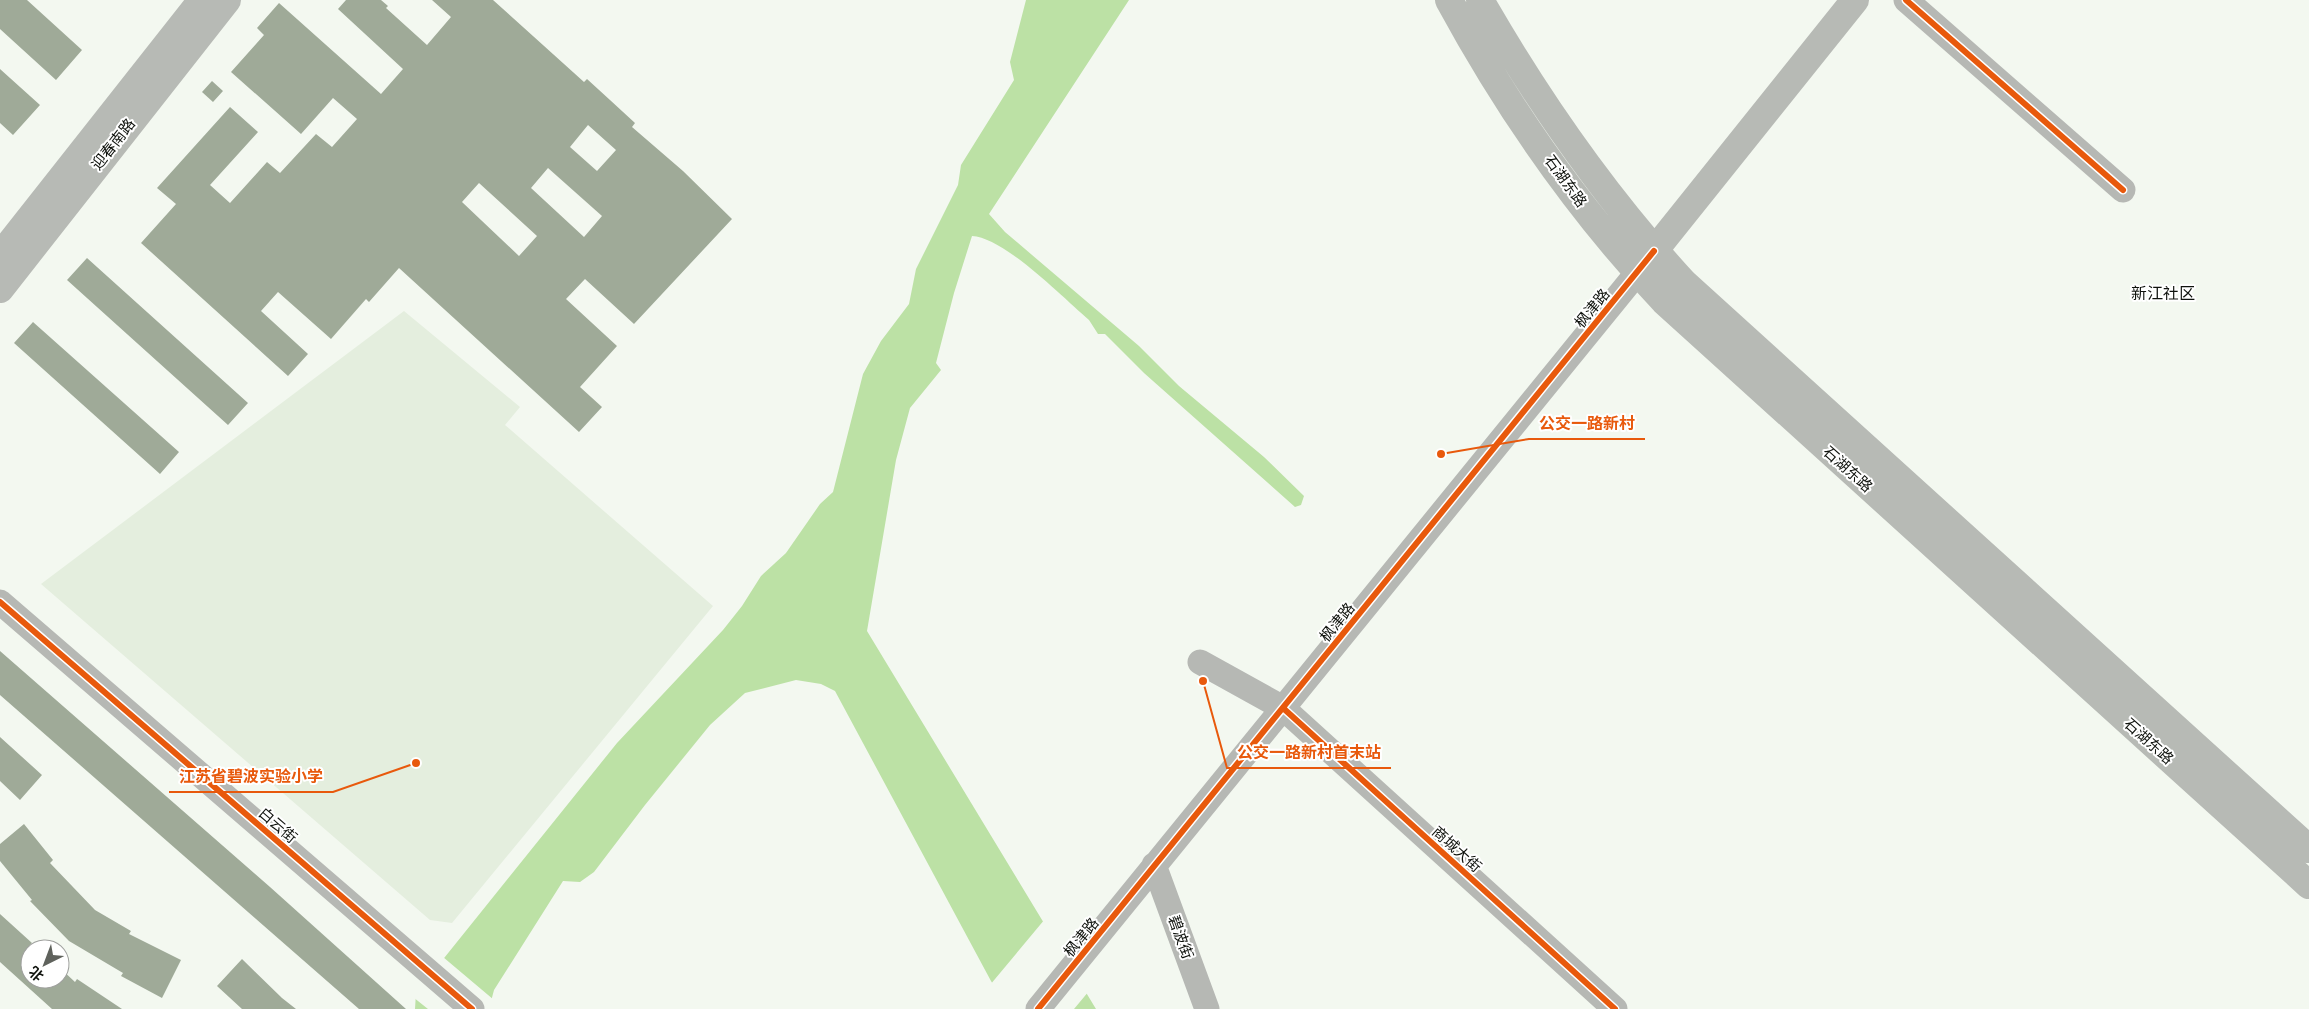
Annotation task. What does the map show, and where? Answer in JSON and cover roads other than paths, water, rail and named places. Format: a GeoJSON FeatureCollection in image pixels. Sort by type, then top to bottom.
{"type":"FeatureCollection","features":[{"type":"Feature","properties":{"kind":"main road","name":"迎春南路"},"geometry":{"type":"LineString","coordinates":[[0,256],[202,0]]}},
{"type":"Feature","properties":{"kind":"main road","name":"迎春南路"},"geometry":{"type":"LineString","coordinates":[[0,289],[227,0]]}},
{"type":"Feature","properties":{"kind":"main road","name":"石湖东路"},"geometry":{"type":"LineString","coordinates":[[1449,0],[1489,68],[1543,149],[1637,272],[1689,326],[2309,885]]}},
{"type":"Feature","properties":{"kind":"main road","name":"石湖东路"},"geometry":{"type":"LineString","coordinates":[[1480,0],[1510,52],[1579,154],[1654,251],[1702,302],[2309,849]]}},
{"type":"Feature","properties":{"kind":"main road","name":"枫津路"},"geometry":{"type":"LineString","coordinates":[[1654,251],[1855,0]]}},
{"type":"Feature","properties":{"kind":"street"},"geometry":{"type":"LineString","coordinates":[[1906,0],[2123,190]]}},
{"type":"Feature","properties":{"kind":"street","name":"枫津路"},"geometry":{"type":"LineString","coordinates":[[1038,1009],[1654,251]]}},
{"type":"Feature","properties":{"kind":"street","name":"白云街"},"geometry":{"type":"LineString","coordinates":[[0,602],[472,1009]]}},
{"type":"Feature","properties":{"kind":"street","name":"商城大街"},"geometry":{"type":"LineString","coordinates":[[1200,662],[1283,708],[1616,1009]]}},
{"type":"Feature","properties":{"kind":"street","name":"碧波街"},"geometry":{"type":"LineString","coordinates":[[1154,866],[1207,1009]]}},
{"type":"Feature","properties":{"kind":"place","name":"公交一路新村"},"geometry":{"type":"Point","coordinates":[1441,454]}},
{"type":"Feature","properties":{"kind":"place","name":"公交一路新村首末站"},"geometry":{"type":"Point","coordinates":[1203,681]}},
{"type":"Feature","properties":{"kind":"place","name":"江苏省碧波实验小学"},"geometry":{"type":"Point","coordinates":[416,763]}},
{"type":"Feature","properties":{"kind":"district","name":"新江社区"},"geometry":{"type":"Point","coordinates":[2163,293]}}]}
